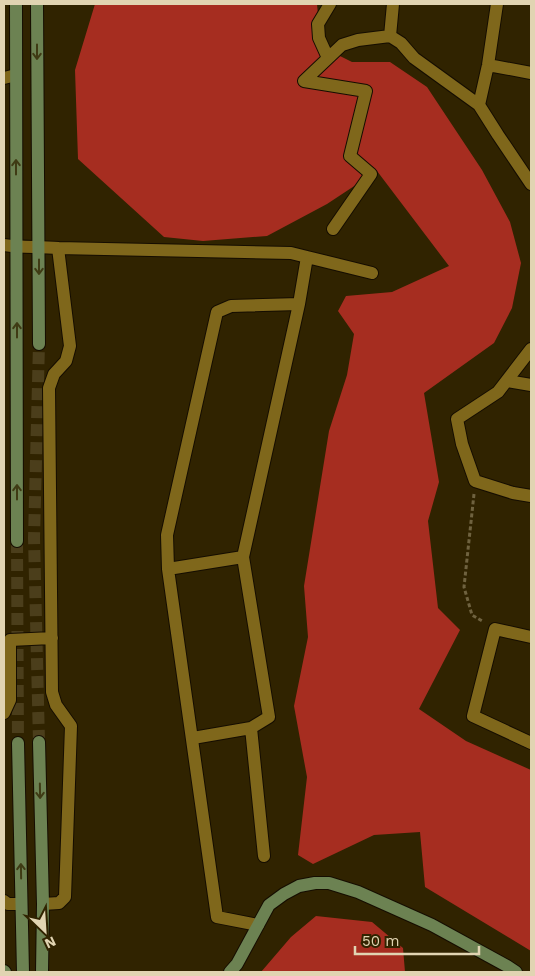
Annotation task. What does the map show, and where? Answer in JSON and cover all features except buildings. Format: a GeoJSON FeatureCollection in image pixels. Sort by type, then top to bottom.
{"type":"FeatureCollection","features":[{"type":"Feature","properties":{"kind":"street"},"geometry":{"type":"LineString","coordinates":[[16,4],[10,76],[10,246],[17,541]]}},
{"type":"Feature","properties":{"kind":"street"},"geometry":{"type":"LineString","coordinates":[[37,4],[39,344]]}},
{"type":"Feature","properties":{"kind":"street"},"geometry":{"type":"LineString","coordinates":[[328,58],[318,38],[318,24],[330,4]]}},
{"type":"Feature","properties":{"kind":"street"},"geometry":{"type":"LineString","coordinates":[[390,36],[393,4]]}},
{"type":"Feature","properties":{"kind":"street"},"geometry":{"type":"LineString","coordinates":[[479,105],[488,65],[497,4]]}},
{"type":"Feature","properties":{"kind":"street"},"geometry":{"type":"LineString","coordinates":[[333,229],[371,174],[350,156],[366,91],[304,81],[342,45],[358,40],[390,36],[401,43],[414,58],[479,105],[531,184]]}},
{"type":"Feature","properties":{"kind":"street"},"geometry":{"type":"LineString","coordinates":[[488,65],[531,73]]}},
{"type":"Feature","properties":{"kind":"street"},"geometry":{"type":"LineString","coordinates":[[10,246],[291,253],[372,273]]}},
{"type":"Feature","properties":{"kind":"street"},"geometry":{"type":"LineString","coordinates":[[43,904],[60,903],[65,897],[72,740],[71,726],[56,705],[52,692],[49,388],[54,374],[66,361],[70,346],[58,248]]}},
{"type":"Feature","properties":{"kind":"street"},"geometry":{"type":"LineString","coordinates":[[193,738],[251,728],[269,717],[243,557],[299,304],[307,257]]}},
{"type":"Feature","properties":{"kind":"street"},"geometry":{"type":"LineString","coordinates":[[258,925],[217,917],[168,569],[166,535],[217,312],[231,306],[299,304]]}},
{"type":"Feature","properties":{"kind":"street"},"geometry":{"type":"LineString","coordinates":[[531,349],[498,392],[457,419],[462,444],[475,481],[513,493],[531,496]]}},
{"type":"Feature","properties":{"kind":"street"},"geometry":{"type":"LineString","coordinates":[[507,381],[531,385]]}},
{"type":"Feature","properties":{"kind":"street"},"geometry":{"type":"LineString","coordinates":[[168,569],[243,557]]}},
{"type":"Feature","properties":{"kind":"street"},"geometry":{"type":"LineString","coordinates":[[531,637],[495,629],[473,716],[531,743]]}},
{"type":"Feature","properties":{"kind":"street"},"geometry":{"type":"LineString","coordinates":[[4,712],[10,700],[10,640],[52,638]]}},
{"type":"Feature","properties":{"kind":"street"},"geometry":{"type":"LineString","coordinates":[[251,728],[264,856]]}},
{"type":"Feature","properties":{"kind":"street"},"geometry":{"type":"LineString","coordinates":[[39,742],[43,904],[42,972]]}},
{"type":"Feature","properties":{"kind":"street"},"geometry":{"type":"LineString","coordinates":[[18,743],[22,972]]}},
{"type":"Feature","properties":{"kind":"street"},"geometry":{"type":"LineString","coordinates":[[230,972],[237,964],[269,905],[299,886],[315,882],[328,883],[358,892],[408,914],[516,972]]}},
{"type":"Feature","properties":{"kind":"street"},"geometry":{"type":"LineString","coordinates":[[4,901],[8,904],[21,904]]}},
{"type":"Feature","properties":{"kind":"path"},"geometry":{"type":"LineString","coordinates":[[475,481],[464,587],[472,615],[495,629]]}},
{"type":"Feature","properties":{"kind":"shaded area"},"geometry":{"type":"Polygon","coordinates":[[[95,4],[317,4],[324,48],[352,62],[390,62],[427,87],[482,170],[510,222],[521,263],[512,308],[494,343],[424,393],[439,482],[428,521],[438,608],[460,630],[419,709],[466,741],[531,770],[531,951],[425,887],[420,832],[374,835],[313,864],[298,855],[307,777],[294,706],[308,637],[304,586],[329,431],[347,375],[354,334],[338,311],[346,296],[392,292],[449,266],[377,171],[327,204],[267,236],[203,241],[164,237],[78,159],[75,70],[95,4]]]}},
{"type":"Feature","properties":{"kind":"shaded area"},"geometry":{"type":"Polygon","coordinates":[[[316,916],[372,922],[403,948],[405,972],[261,972],[291,937],[316,916]]]}},
{"type":"Feature","properties":{"kind":"tunnel"},"geometry":{"type":"LineString","coordinates":[[39,344],[34,538],[39,742]]}},
{"type":"Feature","properties":{"kind":"tunnel"},"geometry":{"type":"LineString","coordinates":[[17,541],[18,743]]}}]}
